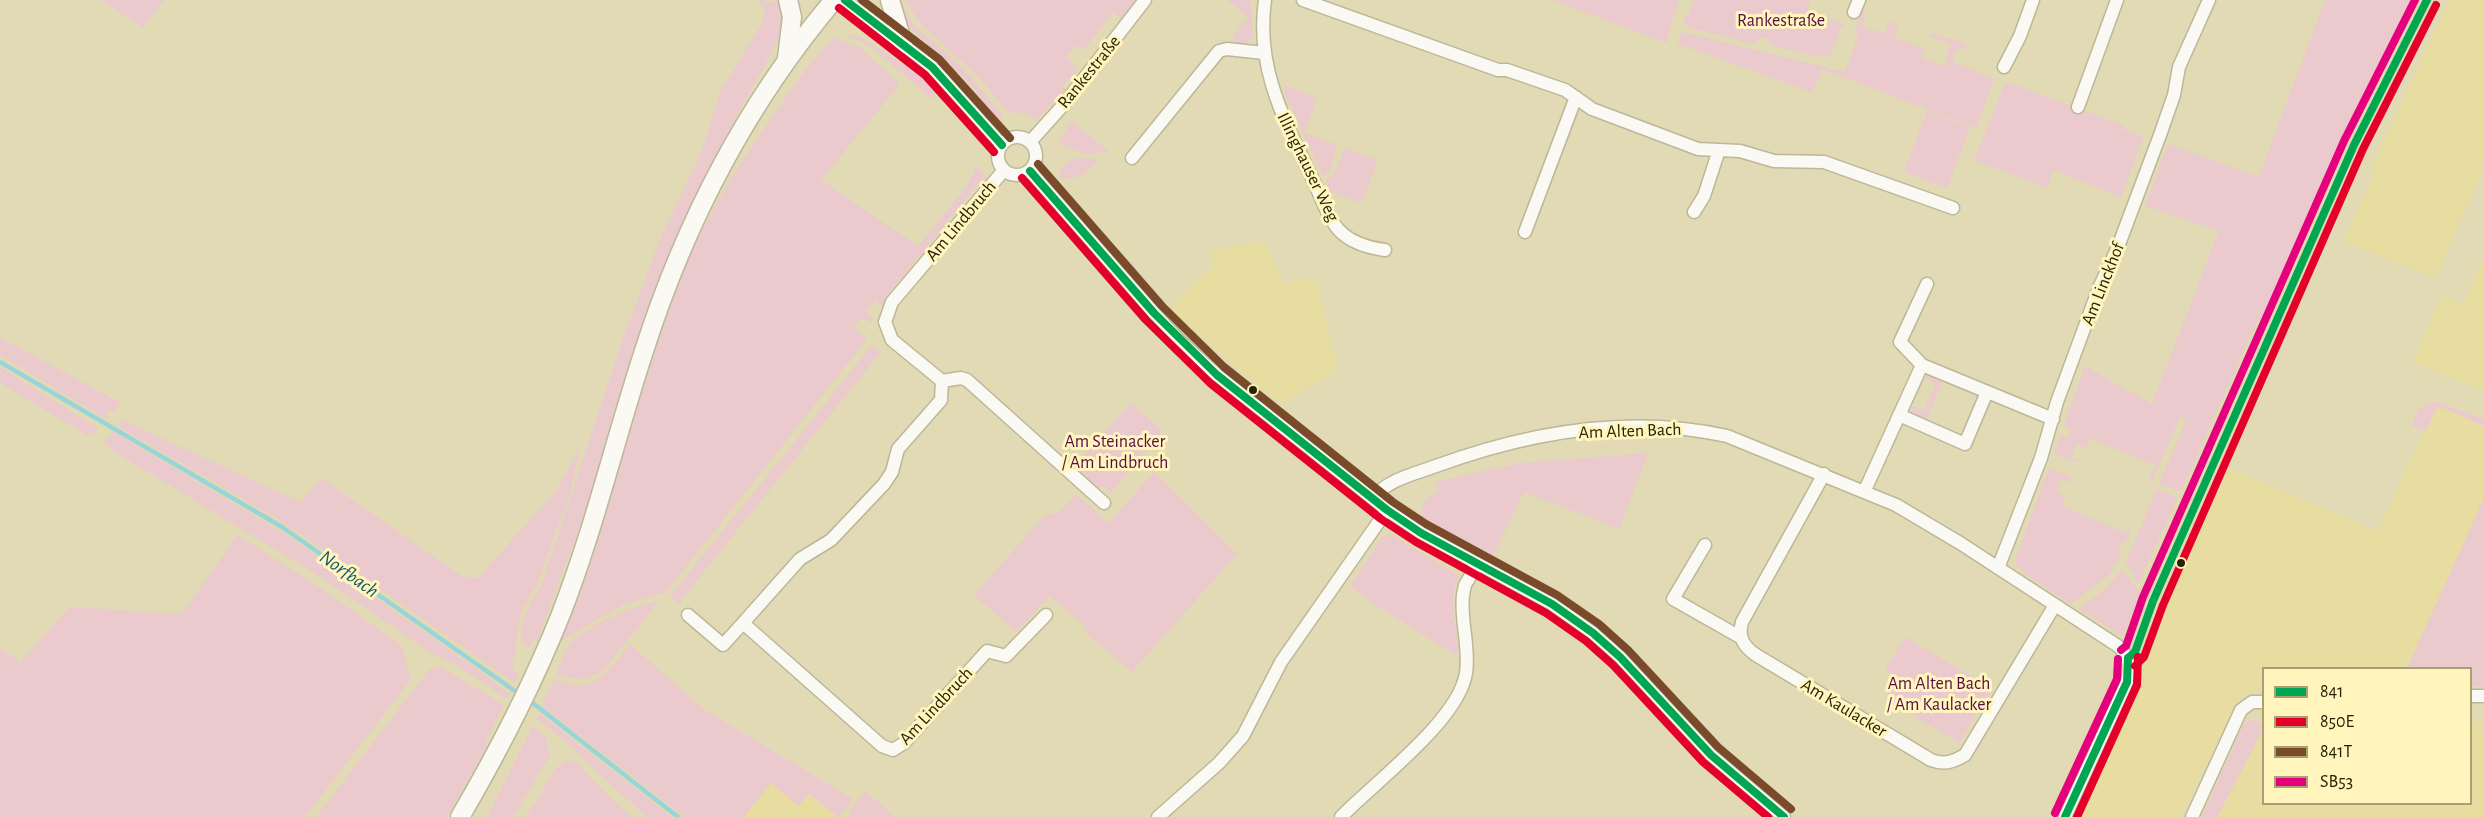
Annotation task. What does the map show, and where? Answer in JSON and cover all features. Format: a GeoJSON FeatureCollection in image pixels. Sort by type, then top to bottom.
{"type":"FeatureCollection","features":[{"type":"Feature","properties":{"kind":"main road"},"geometry":{"type":"LineString","coordinates":[[786,60],[792,17],[788,0]]}},
{"type":"Feature","properties":{"kind":"main road"},"geometry":{"type":"LineString","coordinates":[[460,817],[500,746],[548,645],[572,581],[642,354],[673,270],[718,170],[786,60],[834,0]]}},
{"type":"Feature","properties":{"kind":"main road"},"geometry":{"type":"LineString","coordinates":[[890,0],[903,44]]}},
{"type":"Feature","properties":{"kind":"street"},"geometry":{"type":"LineString","coordinates":[[845,0],[932,67],[1002,145]]}},
{"type":"Feature","properties":{"kind":"street","name":"Rankestraße"},"geometry":{"type":"LineString","coordinates":[[1030,142],[1065,103],[1145,0]]}},
{"type":"Feature","properties":{"kind":"street","name":"Illinghauser Weg"},"geometry":{"type":"LineString","coordinates":[[1265,0],[1264,53],[1278,105],[1334,222],[1342,233],[1353,241],[1385,250]]}},
{"type":"Feature","properties":{"kind":"street"},"geometry":{"type":"LineString","coordinates":[[1304,0],[1498,70],[1507,70],[1565,90],[1592,109],[1698,149],[1740,151],[1774,161],[1824,162],[1953,208]]}},
{"type":"Feature","properties":{"kind":"street"},"geometry":{"type":"LineString","coordinates":[[1854,12],[1859,0]]}},
{"type":"Feature","properties":{"kind":"street"},"geometry":{"type":"LineString","coordinates":[[2004,67],[2020,36],[2033,0]]}},
{"type":"Feature","properties":{"kind":"street"},"geometry":{"type":"LineString","coordinates":[[2078,107],[2117,0]]}},
{"type":"Feature","properties":{"kind":"street","name":"Am Linckhof"},"geometry":{"type":"LineString","coordinates":[[1998,568],[2024,505],[2057,402],[2099,288],[2118,247],[2166,117],[2183,56],[2201,22],[2209,0]]}},
{"type":"Feature","properties":{"kind":"street"},"geometry":{"type":"LineString","coordinates":[[1132,158],[1219,51],[1264,53]]}},
{"type":"Feature","properties":{"kind":"street"},"geometry":{"type":"LineString","coordinates":[[1525,232],[1576,98]]}},
{"type":"Feature","properties":{"kind":"street"},"geometry":{"type":"LineString","coordinates":[[1013,137],[1022,137],[1030,142],[1035,147],[1036,160],[1030,171],[1017,176],[1004,170],[998,157],[1002,145],[1013,137]]}},
{"type":"Feature","properties":{"kind":"street"},"geometry":{"type":"LineString","coordinates":[[1694,212],[1704,196],[1719,150]]}},
{"type":"Feature","properties":{"kind":"street","name":"Am Lindbruch"},"geometry":{"type":"LineString","coordinates":[[942,381],[892,340],[885,322],[887,313],[892,302],[1004,170]]}},
{"type":"Feature","properties":{"kind":"street"},"geometry":{"type":"LineString","coordinates":[[1030,171],[1180,341],[1246,399],[1387,510],[1421,533],[1552,604],[1593,633],[1620,657],[1711,755],[1784,817]]}},
{"type":"Feature","properties":{"kind":"street"},"geometry":{"type":"LineString","coordinates":[[1927,284],[1900,342],[1922,365],[2053,419]]}},
{"type":"Feature","properties":{"kind":"street"},"geometry":{"type":"LineString","coordinates":[[1865,490],[1922,365]]}},
{"type":"Feature","properties":{"kind":"street"},"geometry":{"type":"LineString","coordinates":[[688,615],[723,645],[800,559],[831,540],[884,484],[892,472],[898,449],[941,400],[942,381],[961,378],[967,380],[1104,503]]}},
{"type":"Feature","properties":{"kind":"street"},"geometry":{"type":"LineString","coordinates":[[1899,415],[1965,444],[1987,392]]}},
{"type":"Feature","properties":{"kind":"street","name":"Am Alten Bach"},"geometry":{"type":"LineString","coordinates":[[1373,498],[1381,488],[1400,479],[1480,449],[1537,437],[1622,427],[1677,428],[1726,436],[1865,490],[1914,515],[1998,568],[2118,646],[2128,658],[2127,682],[2065,817]]}},
{"type":"Feature","properties":{"kind":"street"},"geometry":{"type":"LineString","coordinates":[[1705,545],[1673,598],[1740,637],[1742,622],[1824,474]]}},
{"type":"Feature","properties":{"kind":"street"},"geometry":{"type":"LineString","coordinates":[[1158,817],[1219,763],[1243,736],[1281,662],[1387,510]]}},
{"type":"Feature","properties":{"kind":"street"},"geometry":{"type":"LineString","coordinates":[[1341,817],[1416,745],[1446,713],[1463,687],[1467,657],[1462,595],[1477,565]]}},
{"type":"Feature","properties":{"kind":"street","name":"Am Kaulacker"},"geometry":{"type":"LineString","coordinates":[[1740,637],[1748,650],[1755,655],[1930,760],[1944,763],[1965,755],[2055,605]]}},
{"type":"Feature","properties":{"kind":"street","name":"Am Lindbruch"},"geometry":{"type":"LineString","coordinates":[[743,622],[882,746],[892,750],[904,743],[987,651],[1006,656],[1046,615]]}},
{"type":"Feature","properties":{"kind":"street"},"geometry":{"type":"LineString","coordinates":[[2192,817],[2237,719],[2248,704],[2262,702]]}},
{"type":"Feature","properties":{"kind":"shaded area"},"geometry":{"type":"Polygon","coordinates":[[[2450,0],[2484,0],[2484,167],[2435,278],[2344,241],[2374,174],[2371,168],[2450,0]]]}},
{"type":"Feature","properties":{"kind":"shaded area"},"geometry":{"type":"Polygon","coordinates":[[[1264,241],[1284,284],[1316,278],[1337,370],[1281,404],[1173,312],[1175,302],[1214,265],[1211,251],[1264,241]]]}},
{"type":"Feature","properties":{"kind":"shaded area"},"geometry":{"type":"Polygon","coordinates":[[[2484,257],[2484,391],[2413,362],[2438,302],[2440,303],[2443,296],[2463,304],[2484,257]]]}},
{"type":"Feature","properties":{"kind":"shaded area"},"geometry":{"type":"Polygon","coordinates":[[[2436,405],[2484,426],[2484,498],[2407,667],[2262,667],[2262,693],[2252,691],[2241,696],[2236,702],[2181,817],[2077,817],[2134,687],[2160,603],[2185,549],[2189,550],[2226,467],[2378,531],[2436,405]]]}},
{"type":"Feature","properties":{"kind":"shaded area"},"geometry":{"type":"Polygon","coordinates":[[[2472,721],[2484,723],[2484,817],[2217,817],[2262,732],[2262,805],[2472,805],[2472,721]]]}},
{"type":"Feature","properties":{"kind":"shaded area"},"geometry":{"type":"Polygon","coordinates":[[[771,782],[798,806],[809,794],[838,817],[744,817],[771,782]]]}},
{"type":"Feature","properties":{"kind":"green space"},"geometry":{"type":"Polygon","coordinates":[[[101,0],[164,0],[143,28],[101,0]]]}},
{"type":"Feature","properties":{"kind":"green space"},"geometry":{"type":"Polygon","coordinates":[[[759,0],[782,3],[783,21],[780,36],[706,174],[661,274],[635,347],[580,526],[537,641],[534,640],[530,648],[525,646],[522,640],[522,624],[541,586],[621,344],[661,237],[701,153],[720,93],[762,23],[765,12],[759,0]]]}},
{"type":"Feature","properties":{"kind":"green space"},"geometry":{"type":"Polygon","coordinates":[[[905,0],[1135,0],[1121,18],[1113,12],[1084,50],[1077,45],[1066,57],[1077,68],[1063,86],[1066,89],[1036,120],[1029,114],[1008,112],[980,78],[921,24],[905,0]]]}},
{"type":"Feature","properties":{"kind":"green space"},"geometry":{"type":"Polygon","coordinates":[[[1227,0],[1249,0],[1251,3],[1253,37],[1246,44],[1233,43],[1233,37],[1248,17],[1227,0]]]}},
{"type":"Feature","properties":{"kind":"green space"},"geometry":{"type":"Polygon","coordinates":[[[1552,0],[1679,0],[1667,43],[1552,0]]]}},
{"type":"Feature","properties":{"kind":"green space","name":"Rankestraße"},"geometry":{"type":"Polygon","coordinates":[[[1694,0],[1810,0],[1807,11],[1844,24],[1831,56],[1824,54],[1820,57],[1773,46],[1770,40],[1761,37],[1753,44],[1687,27],[1683,19],[1689,13],[1694,0]]]}},
{"type":"Feature","properties":{"kind":"green space"},"geometry":{"type":"Polygon","coordinates":[[[2325,0],[2419,0],[2348,141],[2267,324],[2257,321],[2181,491],[2159,484],[2186,420],[2180,417],[2152,481],[2149,480],[2155,465],[2090,438],[2086,448],[2076,444],[2071,457],[2079,463],[2054,454],[2060,435],[2068,438],[2071,428],[2064,425],[2085,366],[2152,404],[2219,231],[2145,206],[2168,144],[2259,177],[2325,0]]]}},
{"type":"Feature","properties":{"kind":"green space"},"geometry":{"type":"Polygon","coordinates":[[[899,3],[905,8],[912,23],[967,72],[1003,116],[996,121],[975,89],[907,25],[899,3]]]}},
{"type":"Feature","properties":{"kind":"green space"},"geometry":{"type":"Polygon","coordinates":[[[1862,11],[1866,13],[1862,26],[1884,34],[1889,22],[1898,25],[1894,37],[1926,50],[1921,58],[1950,68],[1946,64],[1949,43],[1930,37],[1931,33],[1967,44],[1964,50],[1960,47],[1954,55],[1953,62],[1994,79],[1976,128],[1822,69],[1812,92],[1678,44],[1682,32],[1845,72],[1858,36],[1855,29],[1862,11]]]}},
{"type":"Feature","properties":{"kind":"green space"},"geometry":{"type":"Polygon","coordinates":[[[841,35],[862,38],[923,76],[933,88],[935,97],[932,99],[872,48],[858,40],[841,35]]]}},
{"type":"Feature","properties":{"kind":"green space"},"geometry":{"type":"Polygon","coordinates":[[[835,38],[860,48],[900,84],[821,180],[918,246],[966,187],[977,166],[987,180],[983,185],[979,182],[963,202],[966,206],[963,209],[959,207],[943,227],[946,230],[943,234],[939,231],[924,250],[928,254],[924,258],[919,255],[904,275],[907,278],[904,282],[900,279],[885,298],[888,301],[884,307],[875,300],[866,312],[874,319],[871,323],[862,317],[854,327],[867,339],[666,592],[622,605],[561,641],[607,505],[666,315],[697,238],[739,165],[800,77],[827,44],[835,38]]]}},
{"type":"Feature","properties":{"kind":"green space"},"geometry":{"type":"Polygon","coordinates":[[[2009,83],[2123,125],[2123,129],[2143,137],[2121,198],[2054,170],[2047,188],[1974,160],[2005,84],[2009,83]]]}},
{"type":"Feature","properties":{"kind":"green space"},"geometry":{"type":"Polygon","coordinates":[[[1283,85],[1317,98],[1304,133],[1337,145],[1331,169],[1323,177],[1284,92],[1283,85]]]}},
{"type":"Feature","properties":{"kind":"green space"},"geometry":{"type":"Polygon","coordinates":[[[1927,111],[1970,127],[1947,188],[1904,172],[1927,111]]]}},
{"type":"Feature","properties":{"kind":"green space"},"geometry":{"type":"Polygon","coordinates":[[[1071,121],[1110,152],[1087,154],[1059,144],[1071,121]]]}},
{"type":"Feature","properties":{"kind":"green space"},"geometry":{"type":"Polygon","coordinates":[[[1345,148],[1378,160],[1362,203],[1329,191],[1325,182],[1334,174],[1345,148]]]}},
{"type":"Feature","properties":{"kind":"green space"},"geometry":{"type":"Polygon","coordinates":[[[1076,158],[1097,159],[1095,164],[1082,175],[1060,178],[1061,168],[1076,158]]]}},
{"type":"Feature","properties":{"kind":"green space"},"geometry":{"type":"Polygon","coordinates":[[[2258,331],[2262,334],[2170,542],[2165,540],[2258,331]]]}},
{"type":"Feature","properties":{"kind":"green space"},"geometry":{"type":"Polygon","coordinates":[[[0,337],[121,403],[113,413],[108,410],[106,419],[0,355],[0,337]]]}},
{"type":"Feature","properties":{"kind":"green space"},"geometry":{"type":"Polygon","coordinates":[[[872,345],[880,352],[876,358],[678,604],[670,596],[780,460],[782,461],[782,458],[872,345]]]}},
{"type":"Feature","properties":{"kind":"green space"},"geometry":{"type":"Polygon","coordinates":[[[2272,353],[2276,355],[2231,456],[2227,454],[2272,353]]]}},
{"type":"Feature","properties":{"kind":"green space"},"geometry":{"type":"Polygon","coordinates":[[[0,367],[98,428],[94,434],[87,435],[0,383],[0,367]]]}},
{"type":"Feature","properties":{"kind":"green space"},"geometry":{"type":"Polygon","coordinates":[[[1933,374],[1944,378],[1927,419],[1910,411],[1913,406],[1924,411],[1936,383],[1925,378],[1933,374]]]}},
{"type":"Feature","properties":{"kind":"green space"},"geometry":{"type":"Polygon","coordinates":[[[2437,402],[2484,419],[2484,426],[2438,406],[2426,431],[2411,425],[2420,408],[2437,402]]]}},
{"type":"Feature","properties":{"kind":"green space","name":"Am Steinacker / Am Lindbruch"},"geometry":{"type":"Polygon","coordinates":[[[1131,403],[1162,431],[1111,493],[1102,485],[1098,490],[1073,467],[1131,403]]]}},
{"type":"Feature","properties":{"kind":"green space"},"geometry":{"type":"Polygon","coordinates":[[[122,420],[300,502],[321,478],[463,577],[478,578],[556,491],[581,446],[570,493],[537,584],[523,608],[517,630],[516,653],[512,660],[514,671],[519,674],[515,683],[286,524],[116,425],[122,420]]]}},
{"type":"Feature","properties":{"kind":"green space"},"geometry":{"type":"Polygon","coordinates":[[[112,431],[288,536],[474,667],[509,694],[507,699],[455,664],[431,653],[313,572],[111,450],[105,442],[107,436],[111,438],[112,431]]]}},
{"type":"Feature","properties":{"kind":"green space"},"geometry":{"type":"Polygon","coordinates":[[[1648,453],[1619,529],[1524,492],[1491,560],[1420,518],[1424,501],[1440,489],[1435,482],[1520,463],[1648,453]]]}},
{"type":"Feature","properties":{"kind":"green space"},"geometry":{"type":"Polygon","coordinates":[[[2049,468],[2072,480],[2071,483],[2061,479],[2056,492],[2065,496],[2062,506],[2125,533],[2128,530],[2130,533],[2126,542],[2123,541],[2118,552],[2121,554],[2109,575],[2071,604],[2028,576],[2016,564],[2016,557],[2049,468]]]}},
{"type":"Feature","properties":{"kind":"green space"},"geometry":{"type":"Polygon","coordinates":[[[1154,472],[1237,554],[1132,672],[1087,634],[1084,625],[1050,596],[1016,632],[974,595],[1045,515],[1059,511],[1076,494],[1109,523],[1154,472]]]}},
{"type":"Feature","properties":{"kind":"green space"},"geometry":{"type":"Polygon","coordinates":[[[2157,489],[2176,497],[2177,500],[2138,584],[2126,562],[2157,489]]]}},
{"type":"Feature","properties":{"kind":"green space"},"geometry":{"type":"Polygon","coordinates":[[[2484,498],[2484,687],[2472,686],[2472,667],[2407,667],[2484,498]]]}},
{"type":"Feature","properties":{"kind":"green space"},"geometry":{"type":"Polygon","coordinates":[[[1390,534],[1459,576],[1453,597],[1457,656],[1377,606],[1350,586],[1383,537],[1390,534]]]}},
{"type":"Feature","properties":{"kind":"green space"},"geometry":{"type":"Polygon","coordinates":[[[237,535],[315,584],[402,646],[409,675],[412,678],[305,817],[0,817],[0,648],[20,662],[70,607],[182,614],[237,535]]]}},
{"type":"Feature","properties":{"kind":"green space"},"geometry":{"type":"Polygon","coordinates":[[[2121,571],[2141,593],[2125,631],[2121,635],[2079,609],[2105,589],[2121,571]]]}},
{"type":"Feature","properties":{"kind":"green space"},"geometry":{"type":"Polygon","coordinates":[[[659,601],[601,673],[584,679],[556,676],[566,650],[579,636],[612,617],[659,601]]]}},
{"type":"Feature","properties":{"kind":"green space","name":"Am Alten Bach / Am Kaulacker"},"geometry":{"type":"Polygon","coordinates":[[[1905,637],[1992,689],[1959,743],[1887,700],[1899,678],[1885,670],[1905,637]]]}},
{"type":"Feature","properties":{"kind":"green space"},"geometry":{"type":"Polygon","coordinates":[[[630,644],[702,708],[853,799],[838,817],[809,794],[798,806],[771,783],[744,817],[685,817],[542,706],[554,679],[568,684],[590,683],[607,672],[630,644]]]}},
{"type":"Feature","properties":{"kind":"green space"},"geometry":{"type":"Polygon","coordinates":[[[439,666],[504,705],[487,739],[485,750],[447,817],[316,817],[429,670],[439,666]]]}},
{"type":"Feature","properties":{"kind":"green space"},"geometry":{"type":"Polygon","coordinates":[[[539,713],[671,817],[648,817],[615,789],[570,745],[536,718],[539,713]]]}},
{"type":"Feature","properties":{"kind":"green space"},"geometry":{"type":"Polygon","coordinates":[[[2252,720],[2262,723],[2262,732],[2217,817],[2202,817],[2241,730],[2245,723],[2252,720]]]}},
{"type":"Feature","properties":{"kind":"green space"},"geometry":{"type":"Polygon","coordinates":[[[533,725],[546,737],[550,755],[513,817],[487,817],[533,725]]]}},
{"type":"Feature","properties":{"kind":"green space"},"geometry":{"type":"Polygon","coordinates":[[[566,761],[577,761],[591,779],[632,817],[525,817],[554,770],[566,761]]]}},
{"type":"Feature","properties":{"kind":"green space"},"geometry":{"type":"Polygon","coordinates":[[[866,791],[895,817],[849,817],[851,808],[866,791]]]}},
{"type":"Feature","properties":{"kind":"waterway","name":"Norfbach"},"geometry":{"type":"LineString","coordinates":[[0,362],[282,527],[522,696]]}},
{"type":"Feature","properties":{"kind":"waterway","name":"Norfbach"},"geometry":{"type":"LineString","coordinates":[[529,700],[678,817]]}},
{"type":"Feature","properties":{"kind":"transit line","name":"841"},"geometry":{"type":"LineString","coordinates":[[845,0],[932,67],[1002,145]]}},
{"type":"Feature","properties":{"kind":"transit line","name":"841T"},"geometry":{"type":"LineString","coordinates":[[862,0],[939,59],[1010,138]]}},
{"type":"Feature","properties":{"kind":"transit line","name":"SB53"},"geometry":{"type":"LineString","coordinates":[[2121,650],[2126,646],[2143,597],[2344,141],[2415,0]]}},
{"type":"Feature","properties":{"kind":"transit line","name":"841"},"geometry":{"type":"LineString","coordinates":[[2128,658],[2135,652],[2153,601],[2354,145],[2427,0]]}},
{"type":"Feature","properties":{"kind":"transit line","name":"850E"},"geometry":{"type":"LineString","coordinates":[[2135,666],[2144,657],[2163,605],[2363,149],[2436,5]]}},
{"type":"Feature","properties":{"kind":"transit line","name":"850E"},"geometry":{"type":"LineString","coordinates":[[839,8],[925,75],[994,152]]}},
{"type":"Feature","properties":{"kind":"transit line","name":"841T"},"geometry":{"type":"LineString","coordinates":[[1038,164],[1162,306],[1224,367],[1393,502],[1426,524],[1557,595],[1599,624],[1628,650],[1718,747],[1791,809]]}},
{"type":"Feature","properties":{"kind":"transit line","name":"841"},"geometry":{"type":"LineString","coordinates":[[1030,171],[1154,313],[1217,375],[1387,510],[1421,533],[1552,604],[1593,633],[1620,657],[1711,755],[1784,817]]}},
{"type":"Feature","properties":{"kind":"transit line","name":"850E"},"geometry":{"type":"LineString","coordinates":[[1022,178],[1146,320],[1210,383],[1381,519],[1416,542],[1546,613],[1586,641],[1613,665],[1703,762],[1768,817]]}},
{"type":"Feature","properties":{"kind":"transit line","name":"850E"},"geometry":{"type":"LineString","coordinates":[[2077,817],[2137,685],[2138,657]]}},
{"type":"Feature","properties":{"kind":"transit line","name":"841"},"geometry":{"type":"LineString","coordinates":[[2065,817],[2127,682],[2128,658]]}},
{"type":"Feature","properties":{"kind":"transit line","name":"SB53"},"geometry":{"type":"LineString","coordinates":[[2055,813],[2117,679],[2118,659]]}}]}
